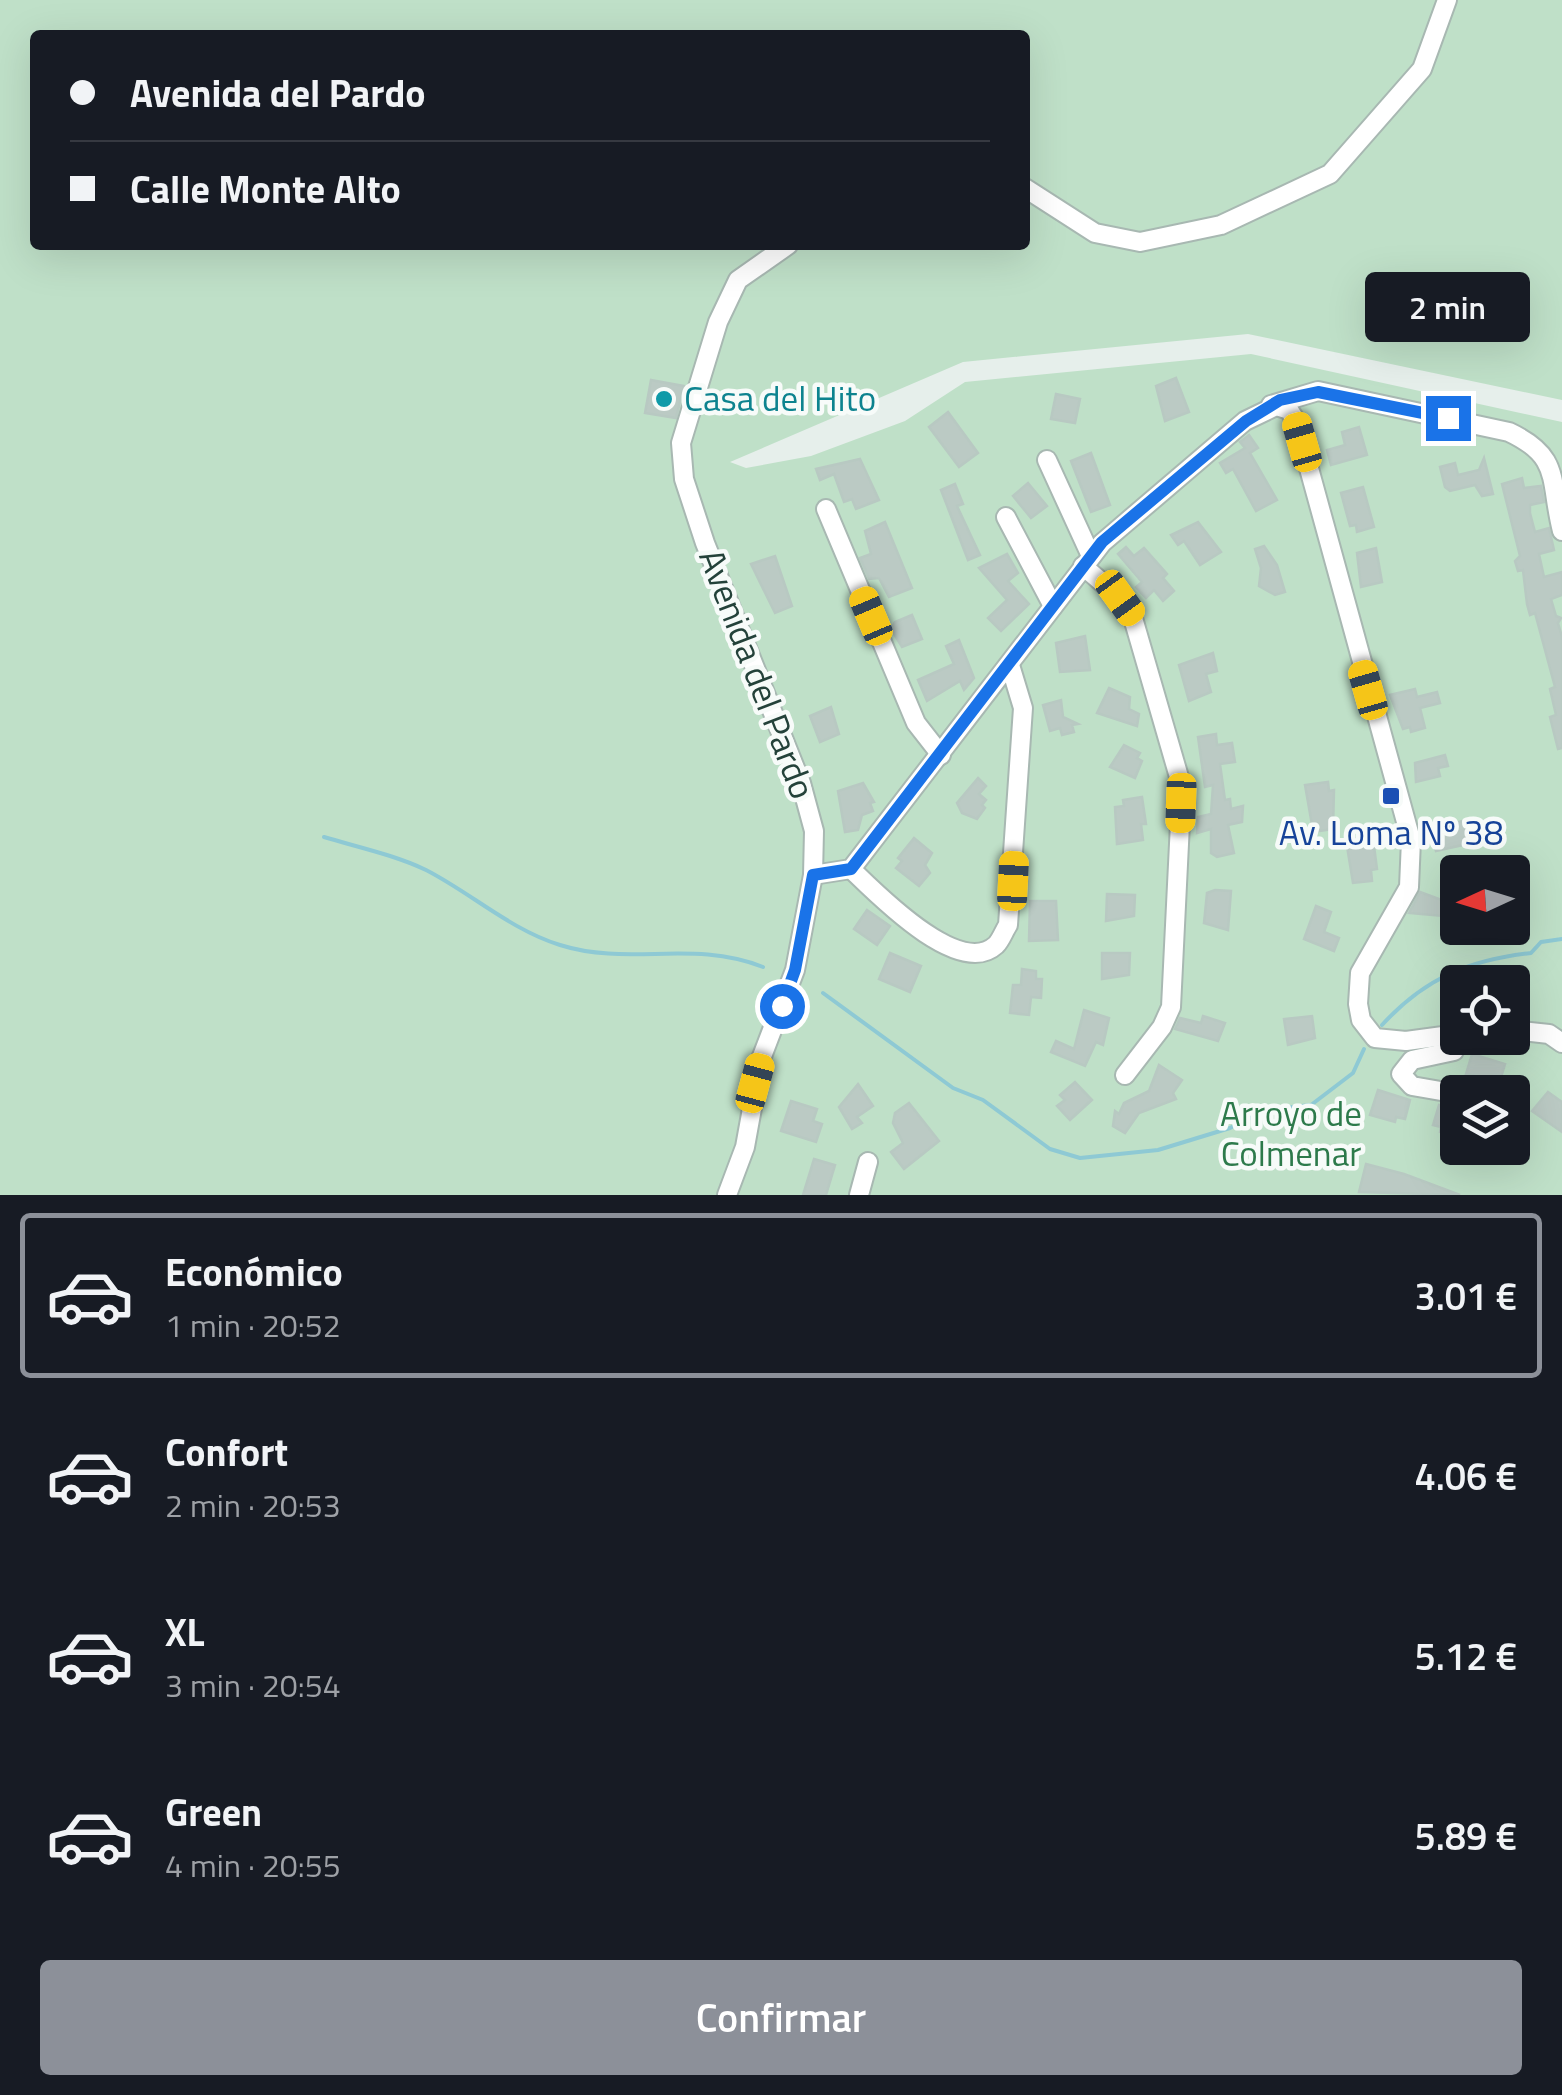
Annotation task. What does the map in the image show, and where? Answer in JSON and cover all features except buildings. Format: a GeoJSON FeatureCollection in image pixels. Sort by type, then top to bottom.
{"type":"FeatureCollection","features":[{"type":"Feature","properties":{"kind":"street"},"geometry":{"type":"LineString","coordinates":[[1030,191],[1095,234],[1140,242],[1221,225],[1330,174],[1422,69],[1446,0]]}},
{"type":"Feature","properties":{"kind":"street","name":"Avenida del Pardo"},"geometry":{"type":"LineString","coordinates":[[727,1195],[745,1146],[762,1059],[795,970],[813,875],[811,812],[705,543],[684,480],[681,443],[718,322],[738,280],[781,250]]}},
{"type":"Feature","properties":{"kind":"street"},"geometry":{"type":"LineString","coordinates":[[1300,394],[1292,415],[1412,854],[1409,887],[1360,973],[1358,1004],[1373,1037],[1388,1042],[1440,1038]]}},
{"type":"Feature","properties":{"kind":"street"},"geometry":{"type":"LineString","coordinates":[[813,875],[851,869],[1120,523],[1262,409],[1300,394],[1335,394],[1509,432],[1533,441],[1554,466],[1562,531]]}},
{"type":"Feature","properties":{"kind":"street"},"geometry":{"type":"LineString","coordinates":[[1262,409],[1276,406],[1292,415]]}},
{"type":"Feature","properties":{"kind":"street"},"geometry":{"type":"LineString","coordinates":[[1047,460],[1087,561],[1133,618],[1180,790],[1172,1006],[1162,1027],[1125,1076]]}},
{"type":"Feature","properties":{"kind":"street"},"geometry":{"type":"LineString","coordinates":[[826,509],[916,723],[929,746],[941,755]]}},
{"type":"Feature","properties":{"kind":"street"},"geometry":{"type":"LineString","coordinates":[[1006,518],[1054,606]]}},
{"type":"Feature","properties":{"kind":"street"},"geometry":{"type":"LineString","coordinates":[[851,869],[904,918],[946,945],[967,952],[984,951],[996,944],[1008,925],[1023,708],[1010,665]]}},
{"type":"Feature","properties":{"kind":"street"},"geometry":{"type":"LineString","coordinates":[[1530,1032],[1549,1034],[1562,1043]]}},
{"type":"Feature","properties":{"kind":"street"},"geometry":{"type":"LineString","coordinates":[[1440,1055],[1412,1060],[1401,1074],[1412,1086],[1440,1091]]}},
{"type":"Feature","properties":{"kind":"street"},"geometry":{"type":"LineString","coordinates":[[859,1195],[868,1162]]}},
{"type":"Feature","properties":{"kind":"green space","name":"Arroyo de Colmenar"},"geometry":{"type":"Polygon","coordinates":[[[0,0],[1562,0],[1562,400],[1248,334],[963,362],[730,462],[746,468],[811,456],[905,421],[965,382],[1251,354],[1562,422],[1562,1195],[0,1195],[0,0]]]}},
{"type":"Feature","properties":{"kind":"waterway"},"geometry":{"type":"LineString","coordinates":[[324,837],[426,870],[508,921],[560,945],[611,954],[711,955],[763,967]]}},
{"type":"Feature","properties":{"kind":"waterway"},"geometry":{"type":"LineString","coordinates":[[1382,1025],[1415,995],[1449,974],[1468,966],[1531,953],[1541,942],[1562,939]]}},
{"type":"Feature","properties":{"kind":"waterway"},"geometry":{"type":"LineString","coordinates":[[823,993],[953,1088],[983,1100],[1050,1149],[1080,1158],[1158,1150],[1230,1128],[1266,1110],[1311,1105],[1353,1073],[1364,1049]]}},
{"type":"Feature","properties":{"kind":"place","name":"Casa del Hito"},"geometry":{"type":"Point","coordinates":[664,399]}},
{"type":"Feature","properties":{"kind":"place","name":"Av. Loma Nº 38"},"geometry":{"type":"Point","coordinates":[1391,796]}},
{"type":"Feature","properties":{"kind":"route"},"geometry":{"type":"LineString","coordinates":[[782,1006],[795,970],[813,875],[851,869],[874,843],[1090,556],[1120,523],[1246,421],[1280,400],[1318,392],[1448,418]]}}]}
